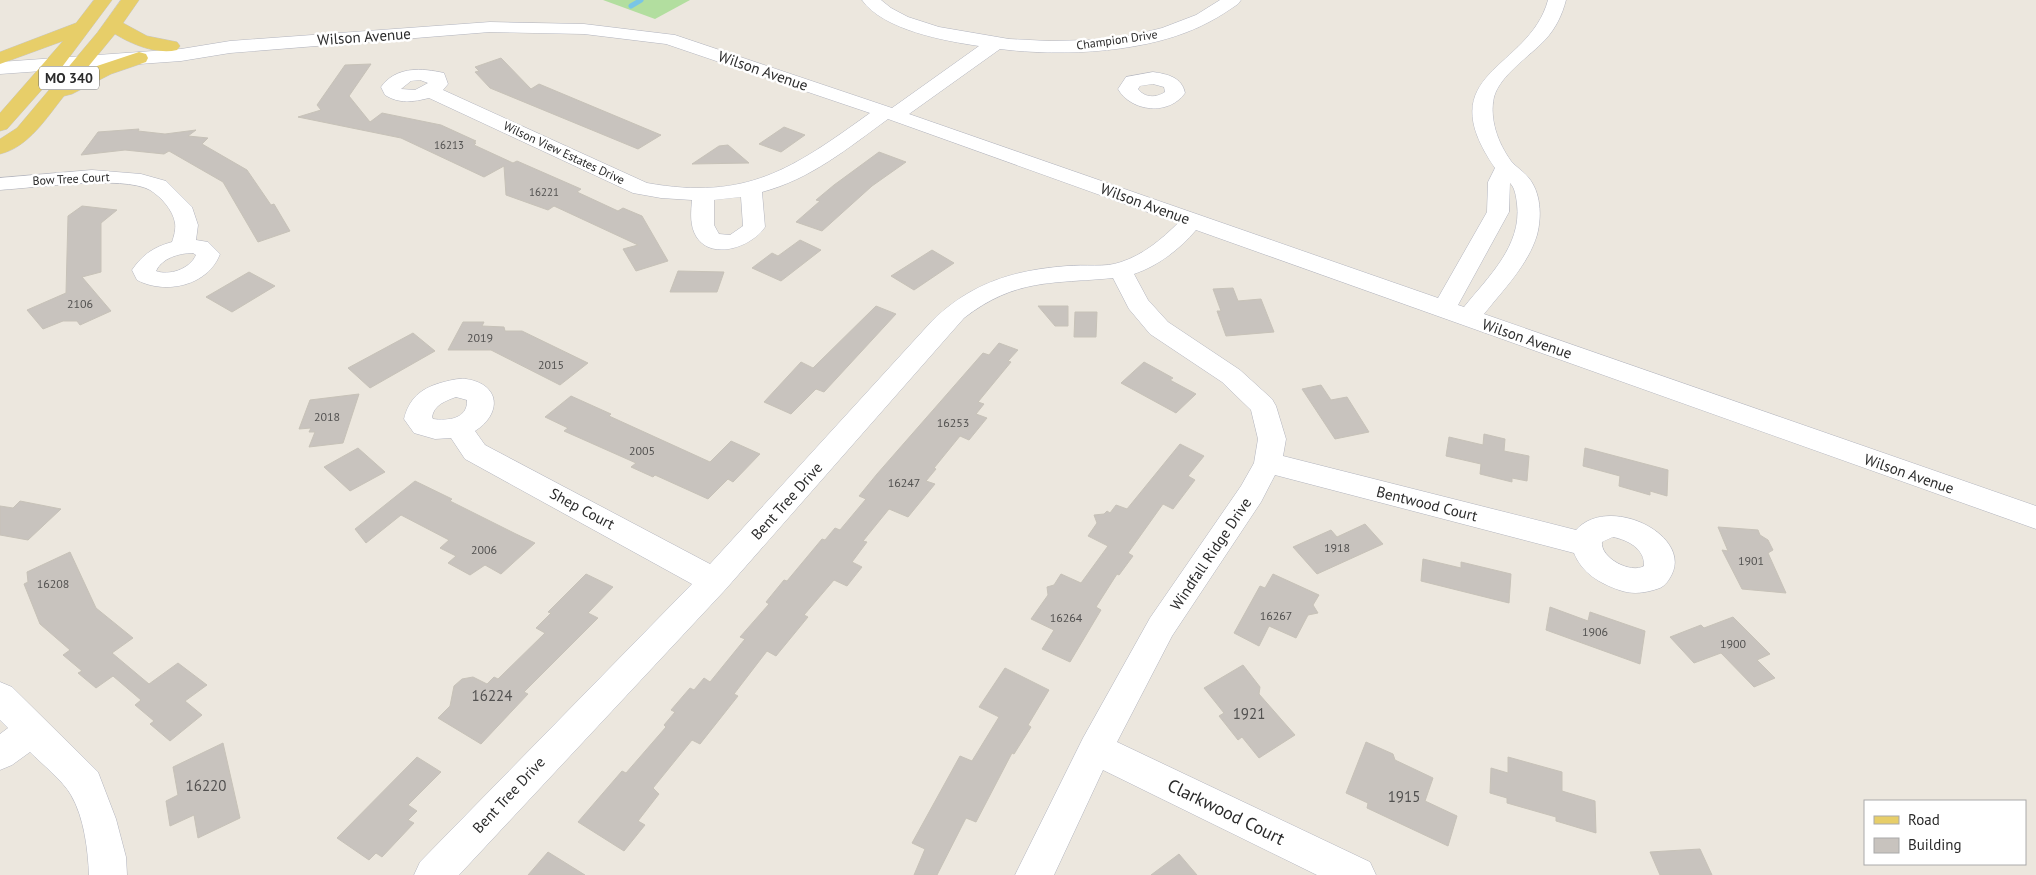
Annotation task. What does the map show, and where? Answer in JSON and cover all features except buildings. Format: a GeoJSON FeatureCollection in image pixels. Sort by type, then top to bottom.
{"type":"FeatureCollection","features":[{"type":"Feature","properties":{"kind":"main road","name":"MO 340"},"geometry":{"type":"LineString","coordinates":[[0,125],[59,58],[103,0]]}},
{"type":"Feature","properties":{"kind":"main road","name":"MO 340"},"geometry":{"type":"LineString","coordinates":[[0,148],[24,132],[113,24],[130,0]]}},
{"type":"Feature","properties":{"kind":"main road"},"geometry":{"type":"LineString","coordinates":[[113,24],[129,36],[142,42],[171,46]]}},
{"type":"Feature","properties":{"kind":"main road"},"geometry":{"type":"LineString","coordinates":[[0,58],[83,26]]}},
{"type":"Feature","properties":{"kind":"main road"},"geometry":{"type":"LineString","coordinates":[[53,97],[84,80],[139,58]]}},
{"type":"Feature","properties":{"kind":"street","name":"Champion Drive"},"geometry":{"type":"LineString","coordinates":[[871,0],[888,14],[903,21],[969,40],[994,44],[1077,46],[1132,60],[1144,38],[1200,20],[1232,0]]}},
{"type":"Feature","properties":{"kind":"street"},"geometry":{"type":"LineString","coordinates":[[1468,318],[1508,267],[1522,243],[1528,223],[1527,199],[1522,184],[1504,168],[1484,128],[1485,94],[1512,59],[1533,44],[1556,9],[1557,0]]}},
{"type":"Feature","properties":{"kind":"street","name":"Wilson Avenue"},"geometry":{"type":"LineString","coordinates":[[87,56],[139,58],[181,55],[230,47],[490,27],[584,28],[669,40],[884,112],[2036,518]]}},
{"type":"Feature","properties":{"kind":"street"},"geometry":{"type":"LineString","coordinates":[[884,112],[969,40]]}},
{"type":"Feature","properties":{"kind":"street","name":"Wilson Avenue"},"geometry":{"type":"LineString","coordinates":[[59,58],[193,44],[230,47]]}},
{"type":"Feature","properties":{"kind":"street"},"geometry":{"type":"LineString","coordinates":[[884,112],[994,44]]}},
{"type":"Feature","properties":{"kind":"street"},"geometry":{"type":"LineString","coordinates":[[0,58],[59,58]]}},
{"type":"Feature","properties":{"kind":"street"},"geometry":{"type":"LineString","coordinates":[[0,68],[59,58]]}},
{"type":"Feature","properties":{"kind":"street","name":"Wilson View Estates Drive"},"geometry":{"type":"LineString","coordinates":[[429,91],[641,188],[667,194],[704,194],[751,188],[780,180],[804,168],[884,112]]}},
{"type":"Feature","properties":{"kind":"street"},"geometry":{"type":"LineString","coordinates":[[1444,310],[1498,212],[1499,182],[1504,168]]}},
{"type":"Feature","properties":{"kind":"street","name":"Bow Tree Court"},"geometry":{"type":"LineString","coordinates":[[0,184],[92,176],[141,180],[158,186],[181,207],[187,225],[183,247]]}},
{"type":"Feature","properties":{"kind":"street"},"geometry":{"type":"LineString","coordinates":[[704,194],[704,229],[707,236],[715,241],[729,242],[745,236],[754,227],[751,188]]}},
{"type":"Feature","properties":{"kind":"street","name":"Bent Tree Drive"},"geometry":{"type":"LineString","coordinates":[[433,875],[714,581],[927,345],[942,325],[965,304],[986,291],[1014,281],[1040,275],[1120,270],[1150,257],[1180,234],[1192,221]]}},
{"type":"Feature","properties":{"kind":"street","name":"Windfall Ridge Drive"},"geometry":{"type":"LineString","coordinates":[[1034,875],[1095,749],[1161,627],[1251,494],[1268,463],[1272,439],[1263,406],[1231,376],[1159,328],[1138,304],[1120,270]]}},
{"type":"Feature","properties":{"kind":"street","name":"Shep Court"},"geometry":{"type":"LineString","coordinates":[[459,427],[466,442],[475,452],[714,581]]}},
{"type":"Feature","properties":{"kind":"street","name":"Bentwood Court"},"geometry":{"type":"LineString","coordinates":[[1268,463],[1586,544]]}},
{"type":"Feature","properties":{"kind":"street"},"geometry":{"type":"LineString","coordinates":[[0,696],[85,784],[98,819],[107,857],[108,875]]}},
{"type":"Feature","properties":{"kind":"street"},"geometry":{"type":"LineString","coordinates":[[0,754],[33,730]]}},
{"type":"Feature","properties":{"kind":"street","name":"Clarkwood Court"},"geometry":{"type":"LineString","coordinates":[[1095,749],[1357,875]]}},
{"type":"Feature","properties":{"kind":"green space"},"geometry":{"type":"Polygon","coordinates":[[[603,0],[690,0],[655,19],[603,0]]]}},
{"type":"Feature","properties":{"kind":"waterway"},"geometry":{"type":"LineString","coordinates":[[631,6],[641,0]]}}]}
